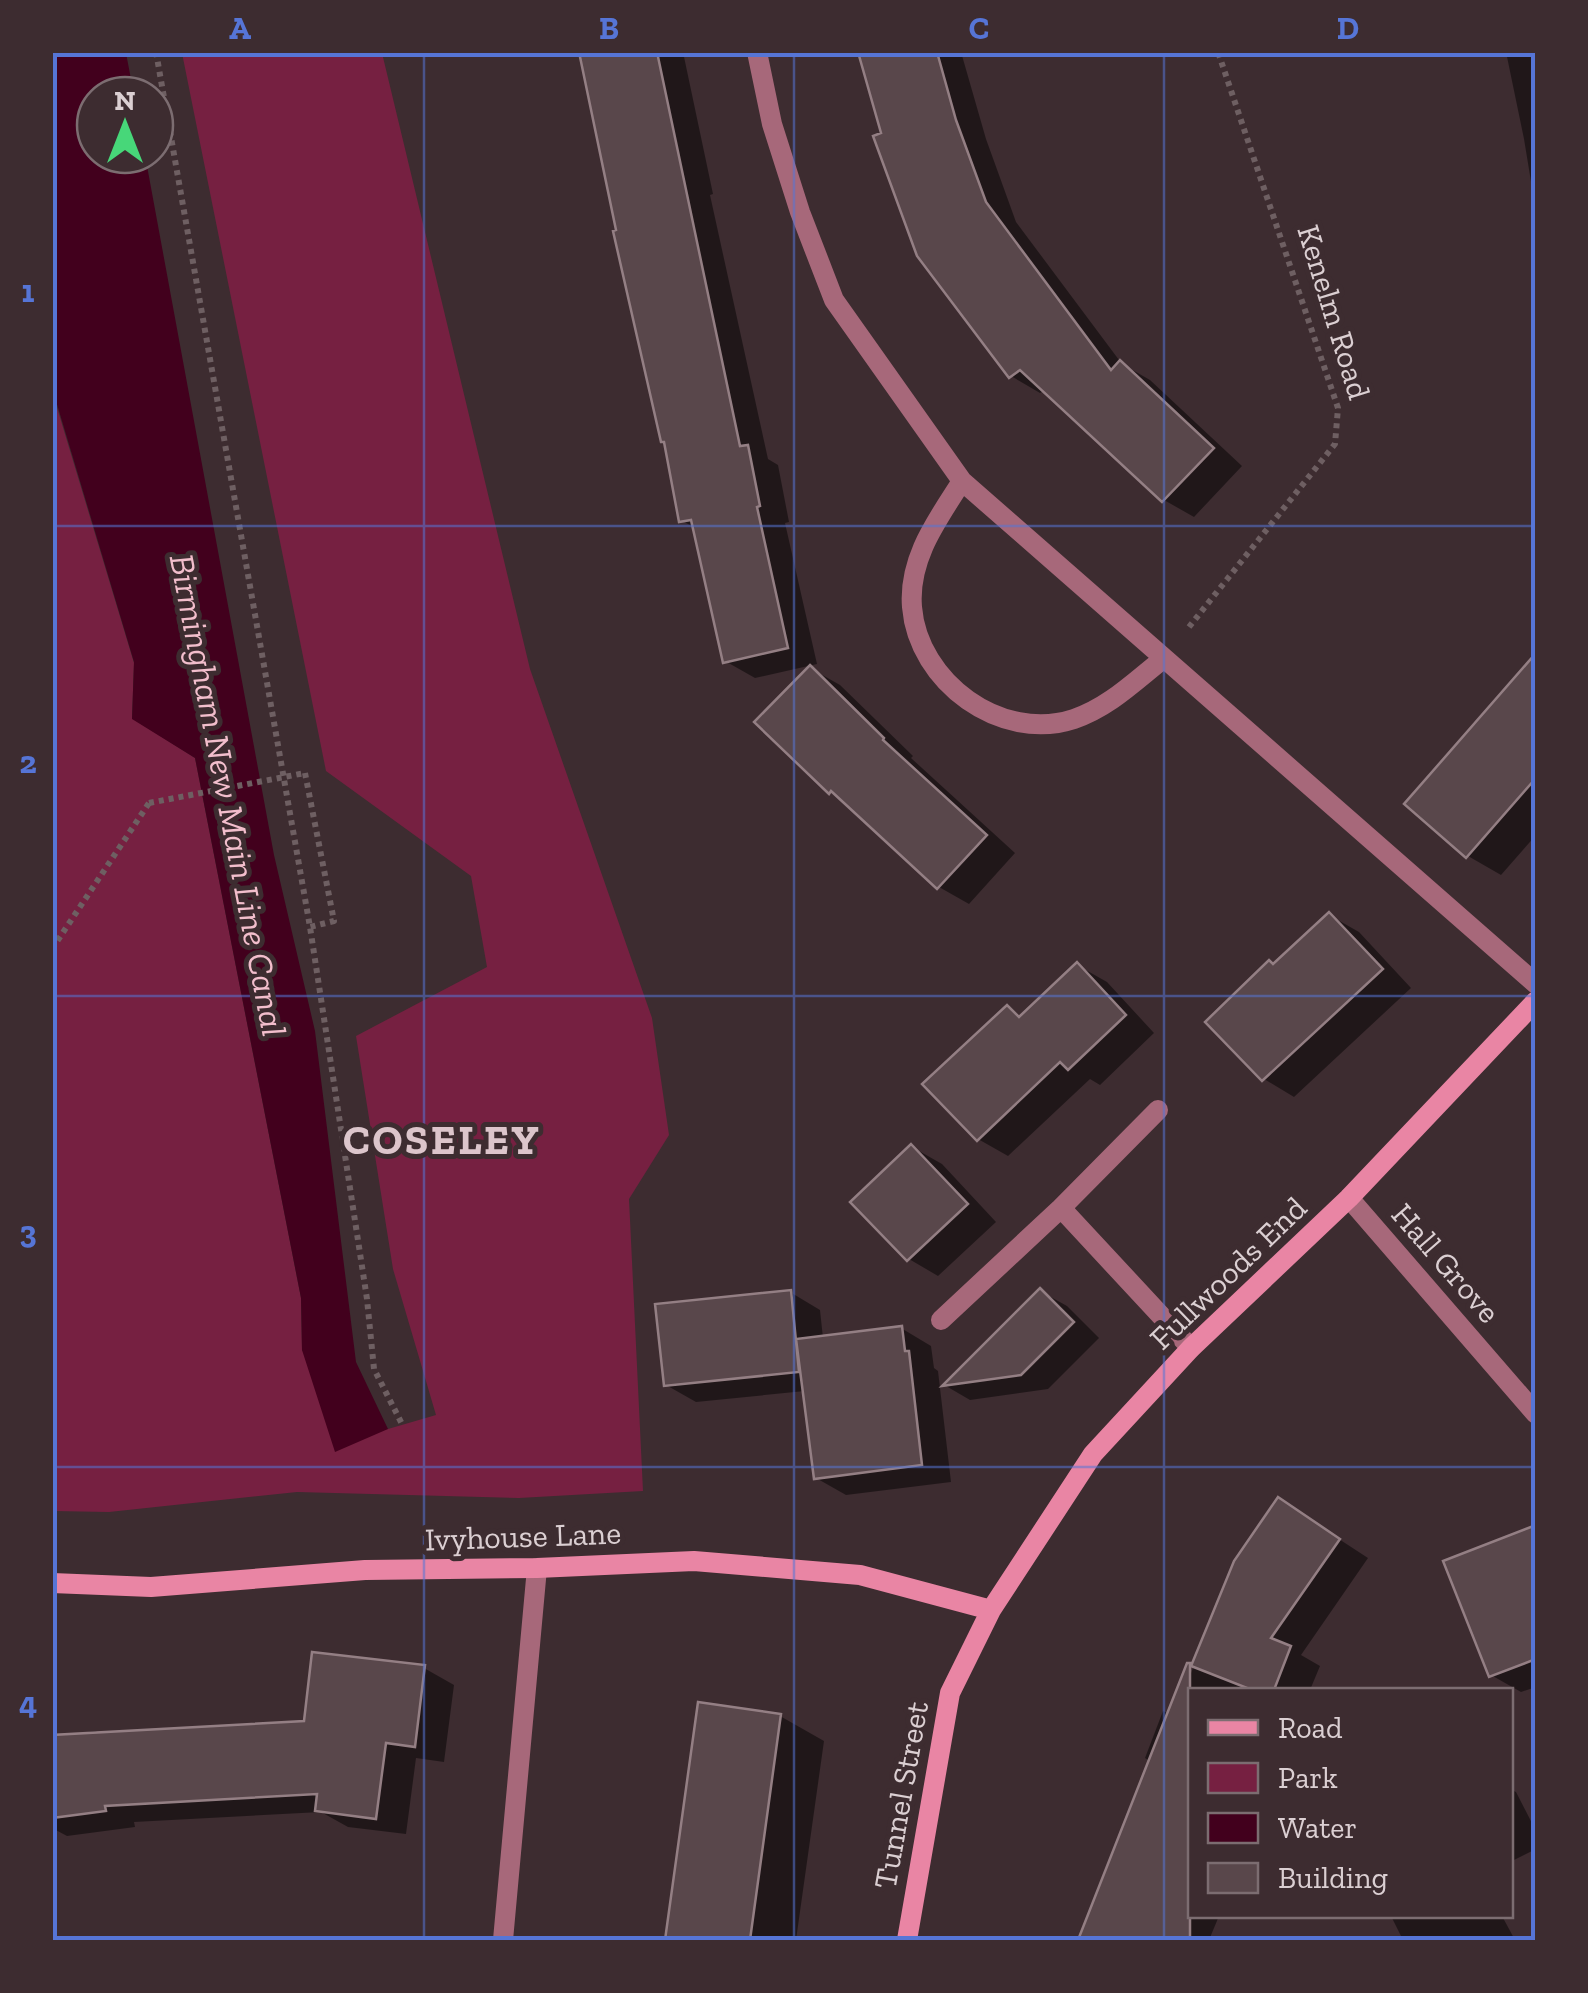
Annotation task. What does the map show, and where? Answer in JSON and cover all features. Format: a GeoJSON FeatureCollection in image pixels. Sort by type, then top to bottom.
{"type":"FeatureCollection","features":[{"type":"Feature","properties":{"kind":"main road","name":"Fullwoods End"},"geometry":{"type":"LineString","coordinates":[[992,1610],[1093,1454],[1191,1348],[1349,1198],[1536,1001]]}},
{"type":"Feature","properties":{"kind":"main road","name":"Ivyhouse Lane"},"geometry":{"type":"LineString","coordinates":[[52,1583],[151,1587],[365,1570],[537,1568],[694,1560],[860,1576],[992,1610]]}},
{"type":"Feature","properties":{"kind":"main road","name":"Tunnel Street"},"geometry":{"type":"LineString","coordinates":[[907,1940],[950,1693],[992,1610]]}},
{"type":"Feature","properties":{"kind":"street"},"geometry":{"type":"LineString","coordinates":[[757,52],[778,142],[834,300],[962,480],[1536,984]]}},
{"type":"Feature","properties":{"kind":"street"},"geometry":{"type":"LineString","coordinates":[[962,480],[926,537],[916,568],[912,608],[922,646],[942,680],[1000,718],[1034,725],[1070,721],[1102,708],[1163,659]]}},
{"type":"Feature","properties":{"kind":"street"},"geometry":{"type":"LineString","coordinates":[[940,1320],[1061,1208],[1158,1110]]}},
{"type":"Feature","properties":{"kind":"street","name":"Hall Grove"},"geometry":{"type":"LineString","coordinates":[[1349,1198],[1536,1414]]}},
{"type":"Feature","properties":{"kind":"street"},"geometry":{"type":"LineString","coordinates":[[1061,1208],[1191,1348]]}},
{"type":"Feature","properties":{"kind":"street"},"geometry":{"type":"LineString","coordinates":[[503,1940],[537,1568]]}},
{"type":"Feature","properties":{"kind":"path"},"geometry":{"type":"LineString","coordinates":[[156,52],[310,927],[367,1299],[374,1369],[403,1426]]}},
{"type":"Feature","properties":{"kind":"path","name":"Kenelm Road"},"geometry":{"type":"LineString","coordinates":[[1163,659],[1334,444],[1338,408],[1218,52]]}},
{"type":"Feature","properties":{"kind":"path"},"geometry":{"type":"LineString","coordinates":[[52,949],[149,803],[305,772],[334,921],[310,927]]}},
{"type":"Feature","properties":{"kind":"green space"},"geometry":{"type":"Polygon","coordinates":[[[182,53],[382,53],[530,669],[652,1018],[669,1135],[629,1199],[643,1491],[519,1498],[297,1492],[109,1512],[53,1511],[52,391],[134,663],[132,718],[195,758],[301,1298],[302,1350],[356,1434],[436,1415],[393,1269],[356,1036],[487,967],[471,876],[326,771],[182,53]]]}},
{"type":"Feature","properties":{"kind":"water","name":"Birmingham New Main Line Canal"},"geometry":{"type":"Polygon","coordinates":[[[52,53],[126,53],[130,75],[75,75],[75,175],[149,175],[274,855],[315,1031],[356,1362],[388,1429],[335,1452],[302,1350],[301,1298],[195,758],[132,719],[134,662],[53,391],[52,53]]]}},
{"type":"Feature","properties":{"kind":"building"},"geometry":{"type":"Polygon","coordinates":[[[579,52],[657,52],[740,446],[748,445],[760,506],[757,507],[788,648],[723,663],[691,520],[679,522],[664,442],[613,231],[616,230],[579,52]]]}},
{"type":"Feature","properties":{"kind":"building"},"geometry":{"type":"Polygon","coordinates":[[[858,52],[937,52],[956,120],[986,202],[1111,370],[1120,360],[1214,448],[1162,502],[1020,370],[1009,378],[917,256],[873,136],[881,133],[858,52]]]}},
{"type":"Feature","properties":{"kind":"building"},"geometry":{"type":"Polygon","coordinates":[[[1536,653],[1536,778],[1466,858],[1404,804],[1536,653]]]}},
{"type":"Feature","properties":{"kind":"building"},"geometry":{"type":"Polygon","coordinates":[[[810,665],[883,740],[987,835],[937,889],[754,722],[810,665]]]}},
{"type":"Feature","properties":{"kind":"building"},"geometry":{"type":"Polygon","coordinates":[[[1329,912],[1383,969],[1262,1081],[1205,1022],[1269,960],[1273,964],[1329,912]]]}},
{"type":"Feature","properties":{"kind":"building"},"geometry":{"type":"Polygon","coordinates":[[[1077,962],[1126,1015],[1068,1070],[1060,1062],[977,1141],[922,1084],[1007,1005],[1019,1017],[1077,962]]]}},
{"type":"Feature","properties":{"kind":"building"},"geometry":{"type":"Polygon","coordinates":[[[911,1144],[968,1204],[907,1261],[850,1202],[911,1144]]]}},
{"type":"Feature","properties":{"kind":"building"},"geometry":{"type":"Polygon","coordinates":[[[1040,1288],[1074,1322],[1021,1375],[942,1386],[1040,1288]]]}},
{"type":"Feature","properties":{"kind":"building"},"geometry":{"type":"Polygon","coordinates":[[[791,1290],[799,1372],[664,1386],[655,1304],[791,1290]]]}},
{"type":"Feature","properties":{"kind":"building"},"geometry":{"type":"Polygon","coordinates":[[[902,1326],[905,1351],[909,1351],[922,1465],[814,1479],[796,1339],[902,1326]]]}},
{"type":"Feature","properties":{"kind":"building"},"geometry":{"type":"Polygon","coordinates":[[[1278,1497],[1340,1539],[1271,1638],[1291,1646],[1275,1688],[1247,1688],[1191,1666],[1234,1561],[1278,1497]]]}},
{"type":"Feature","properties":{"kind":"building"},"geometry":{"type":"Polygon","coordinates":[[[1536,1525],[1536,1659],[1489,1677],[1443,1561],[1536,1525]]]}},
{"type":"Feature","properties":{"kind":"building"},"geometry":{"type":"Polygon","coordinates":[[[312,1652],[425,1665],[415,1747],[386,1743],[376,1819],[315,1811],[317,1794],[105,1806],[106,1811],[52,1818],[52,1735],[304,1721],[312,1652]]]}},
{"type":"Feature","properties":{"kind":"building"},"geometry":{"type":"Polygon","coordinates":[[[1187,1663],[1190,1663],[1190,1940],[1078,1940],[1187,1663]]]}},
{"type":"Feature","properties":{"kind":"building"},"geometry":{"type":"Polygon","coordinates":[[[698,1702],[781,1714],[750,1940],[665,1940],[698,1702]]]}},
{"type":"Feature","properties":{"kind":"district","name":"COSELEY"},"geometry":{"type":"Point","coordinates":[442,1139]}}]}
